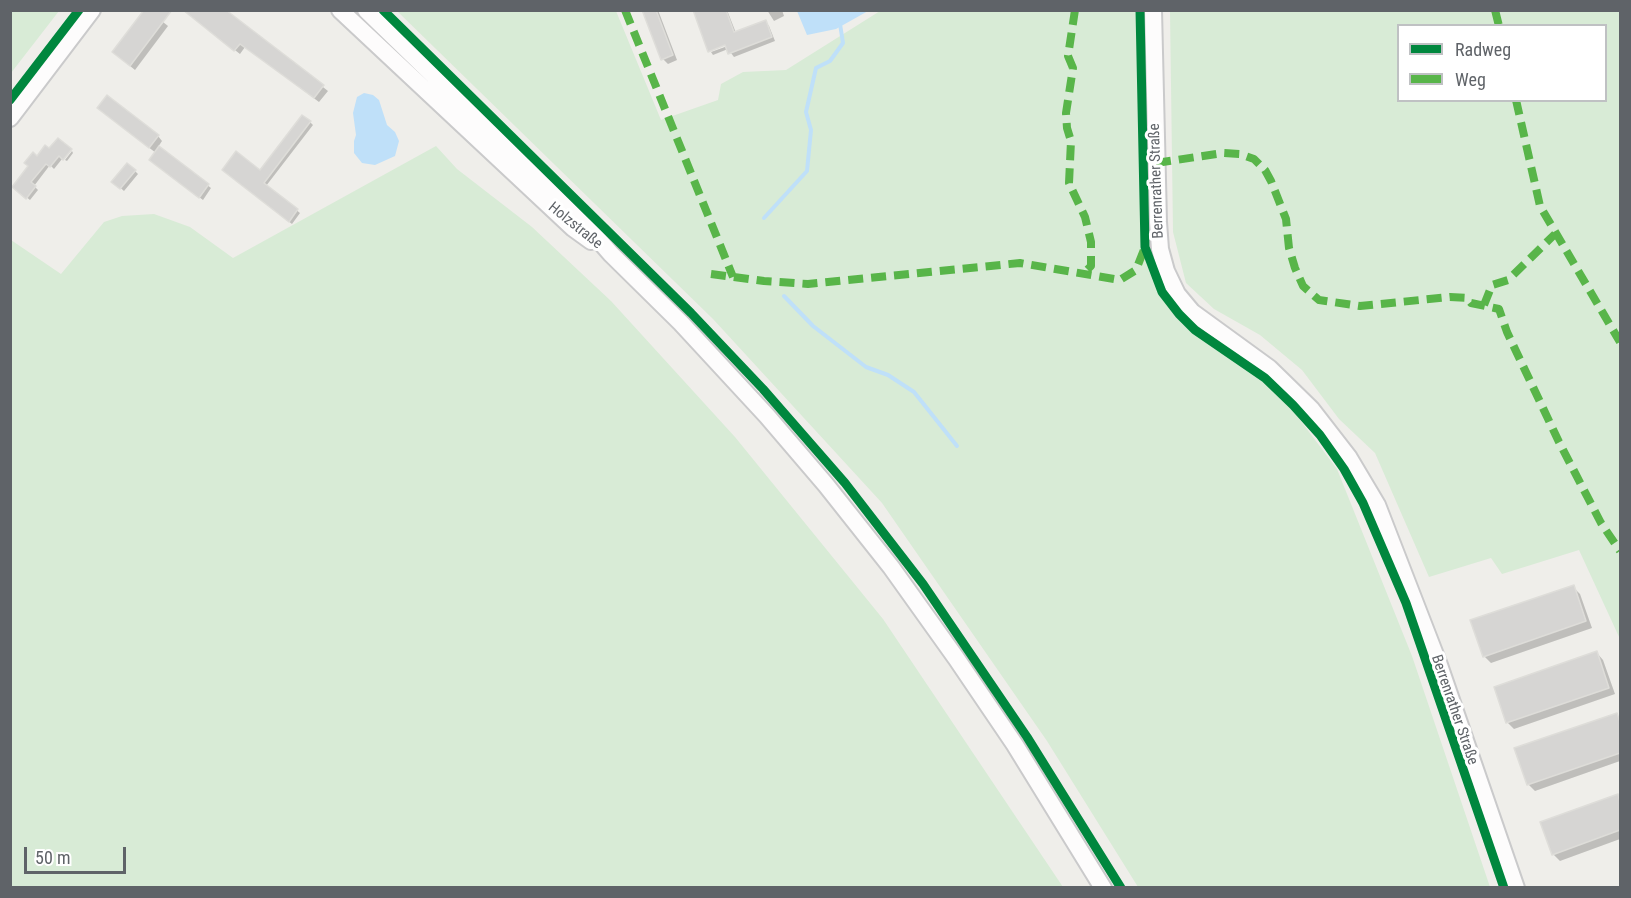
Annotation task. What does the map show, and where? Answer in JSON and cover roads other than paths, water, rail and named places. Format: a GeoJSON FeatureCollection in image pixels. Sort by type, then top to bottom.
{"type":"FeatureCollection","features":[{"type":"Feature","properties":{"kind":"main road"},"geometry":{"type":"LineString","coordinates":[[10,118],[92,10]]}},
{"type":"Feature","properties":{"kind":"main road","name":"Holzstraße"},"geometry":{"type":"LineString","coordinates":[[340,10],[573,228],[610,254]]}},
{"type":"Feature","properties":{"kind":"main road","name":"Holzstraße"},"geometry":{"type":"LineString","coordinates":[[366,10],[579,216],[610,254]]}},
{"type":"Feature","properties":{"kind":"main road","name":"Berrenrather Straße"},"geometry":{"type":"LineString","coordinates":[[1153,10],[1158,222],[1160,249],[1166,271],[1177,294],[1192,312],[1269,368],[1311,409],[1349,458],[1377,505],[1439,665],[1516,888]]}},
{"type":"Feature","properties":{"kind":"main road"},"geometry":{"type":"LineString","coordinates":[[610,254],[681,323],[767,416],[891,567],[1015,745],[1104,888]]}},
{"type":"Feature","properties":{"kind":"water"},"geometry":{"type":"Polygon","coordinates":[[[797,11],[868,11],[836,29],[807,35],[797,11]]]}},
{"type":"Feature","properties":{"kind":"water"},"geometry":{"type":"Polygon","coordinates":[[[364,93],[373,95],[379,100],[387,125],[395,132],[399,141],[395,156],[375,165],[362,163],[354,153],[356,135],[353,113],[357,97],[364,93]]]}},
{"type":"Feature","properties":{"kind":"waterway"},"geometry":{"type":"LineString","coordinates":[[764,218],[807,171],[811,130],[806,112],[816,68],[830,61],[843,43],[840,24]]}},
{"type":"Feature","properties":{"kind":"waterway"},"geometry":{"type":"LineString","coordinates":[[784,296],[813,326],[866,367],[888,375],[914,392],[957,446]]}}]}
